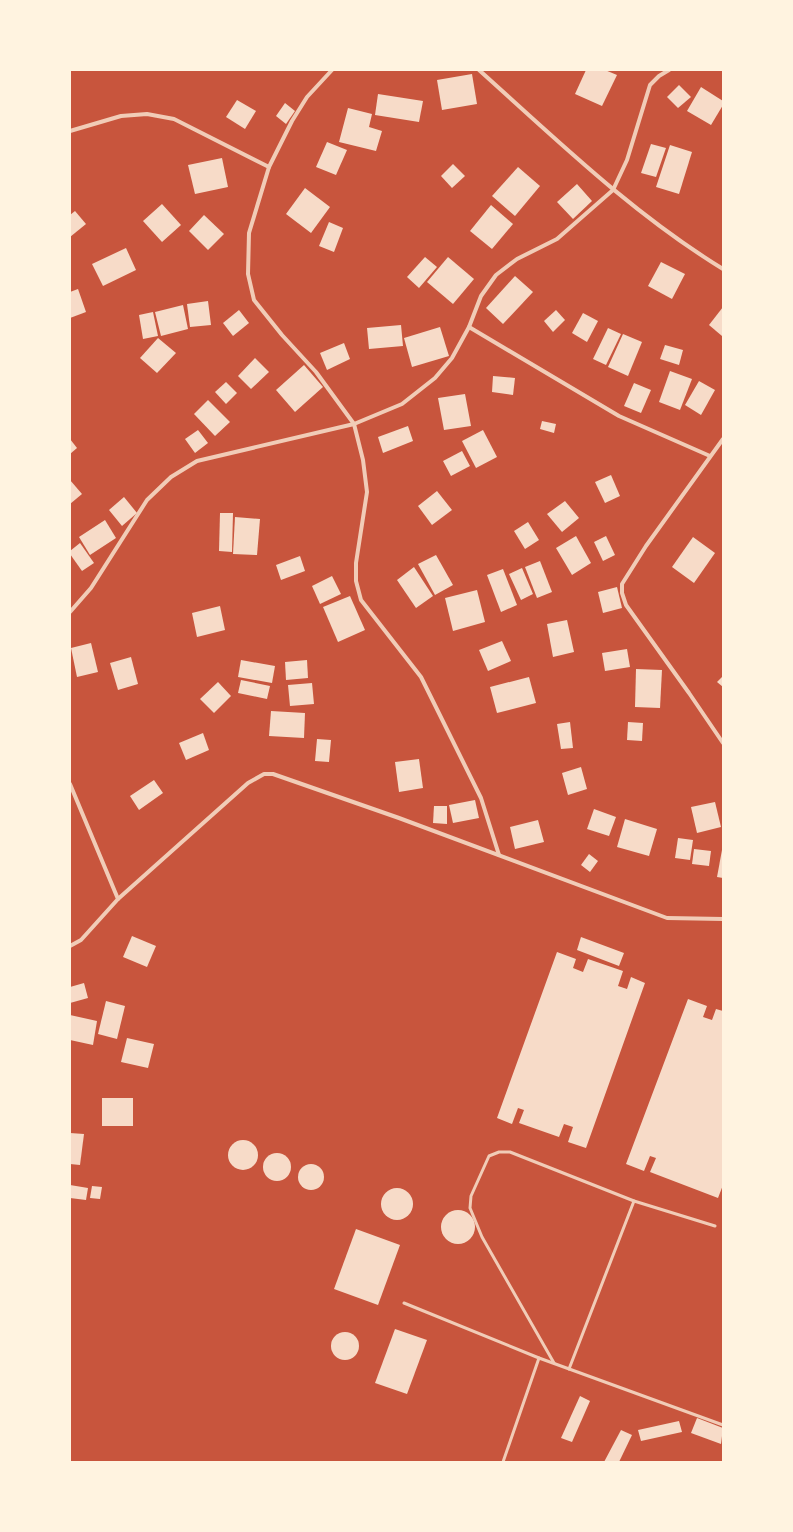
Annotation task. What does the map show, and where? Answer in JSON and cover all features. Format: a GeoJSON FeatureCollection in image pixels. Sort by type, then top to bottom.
{"type":"FeatureCollection","features":[{"type":"Feature","properties":{"kind":"street"},"geometry":{"type":"LineString","coordinates":[[332,70],[307,96],[268,167],[249,233],[248,274],[254,300],[282,335],[316,372],[354,424],[363,460],[367,492],[356,563],[356,581],[361,600],[421,677],[481,798],[499,855]]}},
{"type":"Feature","properties":{"kind":"street"},"geometry":{"type":"LineString","coordinates":[[479,70],[613,190],[704,257],[723,269]]}},
{"type":"Feature","properties":{"kind":"street"},"geometry":{"type":"LineString","coordinates":[[70,612],[91,588],[147,500],[171,477],[197,461],[354,424],[402,404],[434,378],[452,358],[469,327],[481,296],[496,275],[517,259],[557,239],[613,190],[627,160],[650,85],[659,76],[669,70]]}},
{"type":"Feature","properties":{"kind":"street"},"geometry":{"type":"LineString","coordinates":[[70,131],[121,116],[147,114],[174,119],[268,167]]}},
{"type":"Feature","properties":{"kind":"street"},"geometry":{"type":"LineString","coordinates":[[469,327],[619,416],[710,456]]}},
{"type":"Feature","properties":{"kind":"street"},"geometry":{"type":"LineString","coordinates":[[723,439],[646,546],[622,584],[622,593],[626,605],[690,693],[723,743]]}},
{"type":"Feature","properties":{"kind":"street"},"geometry":{"type":"LineString","coordinates":[[70,946],[81,940],[102,919],[118,899],[248,783],[264,774],[273,774],[499,855],[667,918],[723,919]]}},
{"type":"Feature","properties":{"kind":"street"},"geometry":{"type":"LineString","coordinates":[[70,784],[118,899]]}},
{"type":"Feature","properties":{"kind":"lane"},"geometry":{"type":"LineString","coordinates":[[554,1363],[482,1237],[470,1208],[471,1196],[489,1156],[499,1152],[510,1152],[634,1201],[715,1226]]}},
{"type":"Feature","properties":{"kind":"lane"},"geometry":{"type":"LineString","coordinates":[[569,1369],[634,1201]]}},
{"type":"Feature","properties":{"kind":"lane"},"geometry":{"type":"LineString","coordinates":[[404,1303],[539,1358],[723,1425]]}},
{"type":"Feature","properties":{"kind":"lane"},"geometry":{"type":"LineString","coordinates":[[503,1462],[539,1358]]}},
{"type":"Feature","properties":{"kind":"building"},"geometry":{"type":"Polygon","coordinates":[[[586,70],[605,70],[617,75],[602,106],[575,94],[586,70]]]}},
{"type":"Feature","properties":{"kind":"building"},"geometry":{"type":"Polygon","coordinates":[[[472,74],[477,104],[442,110],[437,80],[472,74]]]}},
{"type":"Feature","properties":{"kind":"building"},"geometry":{"type":"Polygon","coordinates":[[[679,85],[691,97],[678,108],[667,97],[679,85]]]}},
{"type":"Feature","properties":{"kind":"building"},"geometry":{"type":"Polygon","coordinates":[[[701,87],[723,101],[723,105],[711,125],[687,111],[701,87]]]}},
{"type":"Feature","properties":{"kind":"building"},"geometry":{"type":"Polygon","coordinates":[[[378,94],[423,101],[419,122],[375,115],[378,94]]]}},
{"type":"Feature","properties":{"kind":"building"},"geometry":{"type":"Polygon","coordinates":[[[237,100],[256,111],[245,129],[226,117],[237,100]]]}},
{"type":"Feature","properties":{"kind":"building"},"geometry":{"type":"Polygon","coordinates":[[[285,103],[295,111],[286,124],[276,116],[285,103]]]}},
{"type":"Feature","properties":{"kind":"building"},"geometry":{"type":"Polygon","coordinates":[[[348,108],[372,114],[369,127],[382,131],[376,151],[339,142],[348,108]]]}},
{"type":"Feature","properties":{"kind":"building"},"geometry":{"type":"Polygon","coordinates":[[[327,142],[347,150],[336,175],[316,167],[327,142]]]}},
{"type":"Feature","properties":{"kind":"building"},"geometry":{"type":"Polygon","coordinates":[[[651,144],[666,148],[656,177],[641,173],[651,144]]]}},
{"type":"Feature","properties":{"kind":"building"},"geometry":{"type":"Polygon","coordinates":[[[670,145],[692,152],[679,194],[656,187],[670,145]]]}},
{"type":"Feature","properties":{"kind":"building"},"geometry":{"type":"Polygon","coordinates":[[[222,158],[228,187],[195,194],[188,165],[222,158]]]}},
{"type":"Feature","properties":{"kind":"building"},"geometry":{"type":"Polygon","coordinates":[[[453,164],[465,176],[452,188],[441,176],[453,164]]]}},
{"type":"Feature","properties":{"kind":"building"},"geometry":{"type":"Polygon","coordinates":[[[518,167],[540,186],[515,216],[492,196],[518,167]]]}},
{"type":"Feature","properties":{"kind":"building"},"geometry":{"type":"Polygon","coordinates":[[[577,184],[592,201],[573,219],[557,202],[577,184]]]}},
{"type":"Feature","properties":{"kind":"building"},"geometry":{"type":"Polygon","coordinates":[[[305,188],[330,207],[311,233],[286,214],[305,188]]]}},
{"type":"Feature","properties":{"kind":"building"},"geometry":{"type":"Polygon","coordinates":[[[162,204],[181,225],[162,242],[143,221],[162,204]]]}},
{"type":"Feature","properties":{"kind":"building"},"geometry":{"type":"Polygon","coordinates":[[[491,205],[513,224],[492,249],[470,231],[491,205]]]}},
{"type":"Feature","properties":{"kind":"building"},"geometry":{"type":"Polygon","coordinates":[[[75,211],[86,224],[70,237],[70,215],[75,211]]]}},
{"type":"Feature","properties":{"kind":"building"},"geometry":{"type":"Polygon","coordinates":[[[204,215],[224,234],[208,250],[189,231],[204,215]]]}},
{"type":"Feature","properties":{"kind":"building"},"geometry":{"type":"Polygon","coordinates":[[[329,222],[343,228],[334,252],[319,246],[329,222]]]}},
{"type":"Feature","properties":{"kind":"building"},"geometry":{"type":"Polygon","coordinates":[[[126,248],[136,270],[103,286],[92,264],[126,248]]]}},
{"type":"Feature","properties":{"kind":"building"},"geometry":{"type":"Polygon","coordinates":[[[425,257],[437,267],[419,288],[407,277],[425,257]]]}},
{"type":"Feature","properties":{"kind":"building"},"geometry":{"type":"Polygon","coordinates":[[[448,257],[474,279],[453,304],[427,282],[448,257]]]}},
{"type":"Feature","properties":{"kind":"building"},"geometry":{"type":"Polygon","coordinates":[[[661,262],[685,274],[672,299],[648,286],[661,262]]]}},
{"type":"Feature","properties":{"kind":"building"},"geometry":{"type":"Polygon","coordinates":[[[515,276],[533,292],[503,324],[486,308],[515,276]]]}},
{"type":"Feature","properties":{"kind":"building"},"geometry":{"type":"Polygon","coordinates":[[[78,289],[86,312],[70,318],[70,292],[78,289]]]}},
{"type":"Feature","properties":{"kind":"building"},"geometry":{"type":"Polygon","coordinates":[[[208,301],[211,325],[190,327],[187,304],[208,301]]]}},
{"type":"Feature","properties":{"kind":"building"},"geometry":{"type":"Polygon","coordinates":[[[183,305],[188,329],[161,336],[155,312],[183,305]]]}},
{"type":"Feature","properties":{"kind":"building"},"geometry":{"type":"Polygon","coordinates":[[[723,307],[723,336],[722,336],[709,325],[723,307]]]}},
{"type":"Feature","properties":{"kind":"building"},"geometry":{"type":"Polygon","coordinates":[[[239,310],[249,323],[233,336],[223,323],[239,310]]]}},
{"type":"Feature","properties":{"kind":"building"},"geometry":{"type":"Polygon","coordinates":[[[556,310],[565,320],[553,332],[544,321],[556,310]]]}},
{"type":"Feature","properties":{"kind":"building"},"geometry":{"type":"Polygon","coordinates":[[[153,312],[158,336],[143,339],[139,315],[153,312]]]}},
{"type":"Feature","properties":{"kind":"building"},"geometry":{"type":"Polygon","coordinates":[[[583,313],[598,321],[587,342],[572,333],[583,313]]]}},
{"type":"Feature","properties":{"kind":"building"},"geometry":{"type":"Polygon","coordinates":[[[401,325],[403,346],[369,349],[367,328],[401,325]]]}},
{"type":"Feature","properties":{"kind":"building"},"geometry":{"type":"Polygon","coordinates":[[[440,327],[449,356],[412,367],[404,338],[440,327]]]}},
{"type":"Feature","properties":{"kind":"building"},"geometry":{"type":"Polygon","coordinates":[[[608,328],[621,334],[606,365],[593,359],[608,328]]]}},
{"type":"Feature","properties":{"kind":"building"},"geometry":{"type":"Polygon","coordinates":[[[623,334],[642,342],[628,376],[608,367],[623,334]]]}},
{"type":"Feature","properties":{"kind":"building"},"geometry":{"type":"Polygon","coordinates":[[[158,338],[176,353],[157,373],[140,358],[158,338]]]}},
{"type":"Feature","properties":{"kind":"building"},"geometry":{"type":"Polygon","coordinates":[[[344,343],[350,359],[327,370],[320,353],[344,343]]]}},
{"type":"Feature","properties":{"kind":"building"},"geometry":{"type":"Polygon","coordinates":[[[665,345],[683,350],[679,365],[660,359],[665,345]]]}},
{"type":"Feature","properties":{"kind":"building"},"geometry":{"type":"Polygon","coordinates":[[[255,358],[269,372],[251,389],[238,376],[255,358]]]}},
{"type":"Feature","properties":{"kind":"building"},"geometry":{"type":"Polygon","coordinates":[[[304,365],[323,387],[295,412],[276,390],[304,365]]]}},
{"type":"Feature","properties":{"kind":"building"},"geometry":{"type":"Polygon","coordinates":[[[670,371],[692,379],[680,410],[659,402],[670,371]]]}},
{"type":"Feature","properties":{"kind":"building"},"geometry":{"type":"Polygon","coordinates":[[[493,376],[515,378],[513,395],[492,392],[493,376]]]}},
{"type":"Feature","properties":{"kind":"building"},"geometry":{"type":"Polygon","coordinates":[[[699,381],[715,390],[701,415],[685,405],[699,381]]]}},
{"type":"Feature","properties":{"kind":"building"},"geometry":{"type":"Polygon","coordinates":[[[226,382],[237,393],[226,404],[215,392],[226,382]]]}},
{"type":"Feature","properties":{"kind":"building"},"geometry":{"type":"Polygon","coordinates":[[[634,383],[651,390],[641,413],[624,406],[634,383]]]}},
{"type":"Feature","properties":{"kind":"building"},"geometry":{"type":"Polygon","coordinates":[[[465,394],[471,426],[444,430],[438,398],[465,394]]]}},
{"type":"Feature","properties":{"kind":"building"},"geometry":{"type":"Polygon","coordinates":[[[208,400],[230,422],[215,436],[194,414],[208,400]]]}},
{"type":"Feature","properties":{"kind":"building"},"geometry":{"type":"Polygon","coordinates":[[[542,421],[556,424],[554,433],[540,429],[542,421]]]}},
{"type":"Feature","properties":{"kind":"building"},"geometry":{"type":"Polygon","coordinates":[[[408,426],[413,441],[383,453],[378,437],[408,426]]]}},
{"type":"Feature","properties":{"kind":"building"},"geometry":{"type":"Polygon","coordinates":[[[198,430],[208,443],[195,453],[185,439],[198,430]]]}},
{"type":"Feature","properties":{"kind":"building"},"geometry":{"type":"Polygon","coordinates":[[[483,430],[497,457],[476,468],[462,441],[483,430]]]}},
{"type":"Feature","properties":{"kind":"building"},"geometry":{"type":"Polygon","coordinates":[[[70,439],[77,448],[70,454],[70,439]]]}},
{"type":"Feature","properties":{"kind":"building"},"geometry":{"type":"Polygon","coordinates":[[[462,451],[470,466],[451,476],[443,461],[462,451]]]}},
{"type":"Feature","properties":{"kind":"building"},"geometry":{"type":"Polygon","coordinates":[[[611,475],[620,496],[605,503],[595,482],[611,475]]]}},
{"type":"Feature","properties":{"kind":"building"},"geometry":{"type":"Polygon","coordinates":[[[70,480],[82,494],[70,504],[70,480]]]}},
{"type":"Feature","properties":{"kind":"building"},"geometry":{"type":"Polygon","coordinates":[[[437,491],[452,510],[432,525],[418,506],[437,491]]]}},
{"type":"Feature","properties":{"kind":"building"},"geometry":{"type":"Polygon","coordinates":[[[124,497],[137,513],[122,526],[109,510],[124,497]]]}},
{"type":"Feature","properties":{"kind":"building"},"geometry":{"type":"Polygon","coordinates":[[[565,501],[579,518],[562,532],[547,514],[565,501]]]}},
{"type":"Feature","properties":{"kind":"building"},"geometry":{"type":"Polygon","coordinates":[[[220,513],[233,513],[232,552],[219,551],[220,513]]]}},
{"type":"Feature","properties":{"kind":"building"},"geometry":{"type":"Polygon","coordinates":[[[235,517],[260,519],[257,555],[233,554],[235,517]]]}},
{"type":"Feature","properties":{"kind":"building"},"geometry":{"type":"Polygon","coordinates":[[[105,520],[116,538],[90,555],[79,537],[105,520]]]}},
{"type":"Feature","properties":{"kind":"building"},"geometry":{"type":"Polygon","coordinates":[[[528,522],[539,540],[525,549],[514,531],[528,522]]]}},
{"type":"Feature","properties":{"kind":"building"},"geometry":{"type":"Polygon","coordinates":[[[576,536],[591,563],[572,575],[556,548],[576,536]]]}},
{"type":"Feature","properties":{"kind":"building"},"geometry":{"type":"Polygon","coordinates":[[[606,536],[615,555],[603,561],[594,542],[606,536]]]}},
{"type":"Feature","properties":{"kind":"building"},"geometry":{"type":"Polygon","coordinates":[[[693,537],[715,553],[694,583],[672,567],[693,537]]]}},
{"type":"Feature","properties":{"kind":"building"},"geometry":{"type":"Polygon","coordinates":[[[80,543],[94,563],[82,571],[70,554],[70,551],[80,543]]]}},
{"type":"Feature","properties":{"kind":"building"},"geometry":{"type":"Polygon","coordinates":[[[436,555],[453,585],[435,595],[418,564],[436,555]]]}},
{"type":"Feature","properties":{"kind":"building"},"geometry":{"type":"Polygon","coordinates":[[[300,556],[305,571],[281,580],[276,565],[300,556]]]}},
{"type":"Feature","properties":{"kind":"building"},"geometry":{"type":"Polygon","coordinates":[[[540,561],[552,592],[537,598],[525,567],[540,561]]]}},
{"type":"Feature","properties":{"kind":"building"},"geometry":{"type":"Polygon","coordinates":[[[414,567],[433,596],[416,608],[397,580],[414,567]]]}},
{"type":"Feature","properties":{"kind":"building"},"geometry":{"type":"Polygon","coordinates":[[[522,568],[533,594],[521,600],[509,574],[522,568]]]}},
{"type":"Feature","properties":{"kind":"building"},"geometry":{"type":"Polygon","coordinates":[[[503,569],[517,605],[501,612],[487,575],[503,569]]]}},
{"type":"Feature","properties":{"kind":"building"},"geometry":{"type":"Polygon","coordinates":[[[332,576],[341,594],[320,604],[312,586],[332,576]]]}},
{"type":"Feature","properties":{"kind":"building"},"geometry":{"type":"Polygon","coordinates":[[[617,587],[622,608],[603,613],[598,592],[617,587]]]}},
{"type":"Feature","properties":{"kind":"building"},"geometry":{"type":"Polygon","coordinates":[[[477,590],[485,622],[453,631],[445,598],[477,590]]]}},
{"type":"Feature","properties":{"kind":"building"},"geometry":{"type":"Polygon","coordinates":[[[350,596],[365,630],[338,642],[323,607],[350,596]]]}},
{"type":"Feature","properties":{"kind":"building"},"geometry":{"type":"Polygon","coordinates":[[[220,606],[225,630],[197,637],[192,613],[220,606]]]}},
{"type":"Feature","properties":{"kind":"building"},"geometry":{"type":"Polygon","coordinates":[[[567,620],[574,652],[553,657],[547,624],[567,620]]]}},
{"type":"Feature","properties":{"kind":"building"},"geometry":{"type":"Polygon","coordinates":[[[502,641],[511,661],[488,671],[479,650],[502,641]]]}},
{"type":"Feature","properties":{"kind":"building"},"geometry":{"type":"Polygon","coordinates":[[[91,643],[98,672],[77,677],[71,648],[91,643]]]}},
{"type":"Feature","properties":{"kind":"building"},"geometry":{"type":"Polygon","coordinates":[[[627,649],[630,667],[605,671],[602,653],[627,649]]]}},
{"type":"Feature","properties":{"kind":"building"},"geometry":{"type":"Polygon","coordinates":[[[131,657],[138,684],[118,690],[110,663],[131,657]]]}},
{"type":"Feature","properties":{"kind":"building"},"geometry":{"type":"Polygon","coordinates":[[[241,660],[275,666],[272,683],[238,677],[241,660]]]}},
{"type":"Feature","properties":{"kind":"building"},"geometry":{"type":"Polygon","coordinates":[[[307,660],[308,678],[286,680],[285,662],[307,660]]]}},
{"type":"Feature","properties":{"kind":"building"},"geometry":{"type":"Polygon","coordinates":[[[636,669],[662,670],[660,708],[635,707],[636,669]]]}},
{"type":"Feature","properties":{"kind":"building"},"geometry":{"type":"Polygon","coordinates":[[[723,676],[723,687],[717,682],[723,676]]]}},
{"type":"Feature","properties":{"kind":"building"},"geometry":{"type":"Polygon","coordinates":[[[529,677],[536,703],[497,713],[490,687],[529,677]]]}},
{"type":"Feature","properties":{"kind":"building"},"geometry":{"type":"Polygon","coordinates":[[[241,680],[270,686],[267,699],[238,693],[241,680]]]}},
{"type":"Feature","properties":{"kind":"building"},"geometry":{"type":"Polygon","coordinates":[[[218,682],[231,696],[214,713],[200,699],[218,682]]]}},
{"type":"Feature","properties":{"kind":"building"},"geometry":{"type":"Polygon","coordinates":[[[312,683],[314,704],[290,706],[288,685],[312,683]]]}},
{"type":"Feature","properties":{"kind":"building"},"geometry":{"type":"Polygon","coordinates":[[[271,711],[305,713],[304,738],[269,736],[271,711]]]}},
{"type":"Feature","properties":{"kind":"building"},"geometry":{"type":"Polygon","coordinates":[[[570,722],[573,748],[561,749],[557,724],[570,722]]]}},
{"type":"Feature","properties":{"kind":"building"},"geometry":{"type":"Polygon","coordinates":[[[628,722],[643,723],[642,741],[627,740],[628,722]]]}},
{"type":"Feature","properties":{"kind":"building"},"geometry":{"type":"Polygon","coordinates":[[[203,733],[209,750],[186,760],[179,743],[203,733]]]}},
{"type":"Feature","properties":{"kind":"building"},"geometry":{"type":"Polygon","coordinates":[[[317,739],[331,740],[329,762],[315,761],[317,739]]]}},
{"type":"Feature","properties":{"kind":"building"},"geometry":{"type":"Polygon","coordinates":[[[419,759],[423,788],[399,792],[395,762],[419,759]]]}},
{"type":"Feature","properties":{"kind":"building"},"geometry":{"type":"Polygon","coordinates":[[[581,767],[587,789],[568,795],[562,773],[581,767]]]}},
{"type":"Feature","properties":{"kind":"building"},"geometry":{"type":"Polygon","coordinates":[[[154,780],[163,793],[139,810],[130,796],[154,780]]]}},
{"type":"Feature","properties":{"kind":"building"},"geometry":{"type":"Polygon","coordinates":[[[475,800],[479,818],[453,823],[449,805],[475,800]]]}},
{"type":"Feature","properties":{"kind":"building"},"geometry":{"type":"Polygon","coordinates":[[[715,802],[721,827],[697,833],[691,807],[715,802]]]}},
{"type":"Feature","properties":{"kind":"building"},"geometry":{"type":"Polygon","coordinates":[[[434,806],[447,806],[447,824],[433,823],[434,806]]]}},
{"type":"Feature","properties":{"kind":"building"},"geometry":{"type":"Polygon","coordinates":[[[594,809],[616,817],[609,836],[587,829],[594,809]]]}},
{"type":"Feature","properties":{"kind":"building"},"geometry":{"type":"Polygon","coordinates":[[[625,819],[657,829],[649,856],[617,847],[625,819]]]}},
{"type":"Feature","properties":{"kind":"building"},"geometry":{"type":"Polygon","coordinates":[[[538,820],[544,842],[515,849],[510,827],[538,820]]]}},
{"type":"Feature","properties":{"kind":"building"},"geometry":{"type":"Polygon","coordinates":[[[678,838],[693,840],[690,860],[675,858],[678,838]]]}},
{"type":"Feature","properties":{"kind":"building"},"geometry":{"type":"Polygon","coordinates":[[[694,849],[711,851],[709,866],[692,864],[694,849]]]}},
{"type":"Feature","properties":{"kind":"building"},"geometry":{"type":"Polygon","coordinates":[[[723,850],[723,878],[717,877],[723,850]]]}},
{"type":"Feature","properties":{"kind":"building"},"geometry":{"type":"Polygon","coordinates":[[[589,854],[598,861],[590,872],[581,865],[589,854]]]}},
{"type":"Feature","properties":{"kind":"building"},"geometry":{"type":"Polygon","coordinates":[[[132,936],[156,946],[147,967],[123,957],[132,936]]]}},
{"type":"Feature","properties":{"kind":"building"},"geometry":{"type":"Polygon","coordinates":[[[581,937],[624,953],[619,966],[577,950],[581,937]]]}},
{"type":"Feature","properties":{"kind":"building"},"geometry":{"type":"Polygon","coordinates":[[[557,952],[576,959],[573,968],[583,972],[588,959],[623,971],[618,986],[627,989],[631,977],[645,983],[586,1148],[568,1142],[573,1127],[564,1124],[559,1137],[519,1123],[524,1110],[518,1108],[512,1124],[497,1118],[557,952]]]}},
{"type":"Feature","properties":{"kind":"building"},"geometry":{"type":"Polygon","coordinates":[[[84,983],[88,998],[70,1003],[70,987],[84,983]]]}},
{"type":"Feature","properties":{"kind":"building"},"geometry":{"type":"Polygon","coordinates":[[[688,999],[707,1006],[703,1017],[712,1020],[716,1009],[723,1011],[723,1185],[718,1198],[650,1172],[656,1158],[650,1156],[644,1171],[626,1164],[688,999]]]}},
{"type":"Feature","properties":{"kind":"building"},"geometry":{"type":"Polygon","coordinates":[[[106,1001],[125,1006],[117,1039],[98,1034],[106,1001]]]}},
{"type":"Feature","properties":{"kind":"building"},"geometry":{"type":"Polygon","coordinates":[[[70,1015],[97,1021],[93,1045],[70,1040],[70,1015]]]}},
{"type":"Feature","properties":{"kind":"building"},"geometry":{"type":"Polygon","coordinates":[[[127,1038],[154,1044],[148,1068],[121,1062],[127,1038]]]}},
{"type":"Feature","properties":{"kind":"building"},"geometry":{"type":"Polygon","coordinates":[[[102,1098],[133,1098],[133,1126],[102,1126],[102,1098]]]}},
{"type":"Feature","properties":{"kind":"building"},"geometry":{"type":"Polygon","coordinates":[[[70,1133],[84,1134],[80,1165],[70,1164],[70,1133]]]}},
{"type":"Feature","properties":{"kind":"building"},"geometry":{"type":"Polygon","coordinates":[[[243,1140],[249,1141],[257,1149],[257,1161],[249,1169],[243,1170],[237,1169],[229,1161],[228,1155],[229,1149],[237,1141],[243,1140]]]}},
{"type":"Feature","properties":{"kind":"building"},"geometry":{"type":"Polygon","coordinates":[[[277,1153],[287,1157],[291,1167],[287,1177],[277,1181],[267,1177],[263,1167],[267,1157],[277,1153]]]}},
{"type":"Feature","properties":{"kind":"building"},"geometry":{"type":"Polygon","coordinates":[[[311,1164],[320,1168],[324,1177],[320,1186],[311,1190],[302,1186],[298,1177],[302,1168],[311,1164]]]}},
{"type":"Feature","properties":{"kind":"building"},"geometry":{"type":"Polygon","coordinates":[[[70,1185],[88,1188],[86,1200],[70,1198],[70,1185]]]}},
{"type":"Feature","properties":{"kind":"building"},"geometry":{"type":"Polygon","coordinates":[[[92,1186],[102,1187],[100,1199],[90,1198],[92,1186]]]}},
{"type":"Feature","properties":{"kind":"building"},"geometry":{"type":"Polygon","coordinates":[[[394,1188],[400,1188],[410,1195],[413,1204],[412,1210],[406,1217],[400,1220],[394,1220],[384,1213],[381,1207],[381,1201],[388,1191],[394,1188]]]}},
{"type":"Feature","properties":{"kind":"building"},"geometry":{"type":"Polygon","coordinates":[[[455,1210],[461,1210],[470,1215],[474,1221],[474,1233],[470,1239],[461,1244],[455,1244],[446,1239],[441,1230],[441,1224],[446,1215],[455,1210]]]}},
{"type":"Feature","properties":{"kind":"building"},"geometry":{"type":"Polygon","coordinates":[[[356,1229],[400,1245],[378,1305],[334,1289],[356,1229]]]}},
{"type":"Feature","properties":{"kind":"building"},"geometry":{"type":"Polygon","coordinates":[[[395,1329],[427,1340],[407,1394],[375,1383],[395,1329]]]}},
{"type":"Feature","properties":{"kind":"building"},"geometry":{"type":"Polygon","coordinates":[[[345,1332],[355,1336],[359,1346],[355,1356],[345,1360],[335,1356],[331,1346],[335,1336],[345,1332]]]}},
{"type":"Feature","properties":{"kind":"building"},"geometry":{"type":"Polygon","coordinates":[[[580,1396],[590,1401],[572,1442],[561,1438],[580,1396]]]}},
{"type":"Feature","properties":{"kind":"building"},"geometry":{"type":"Polygon","coordinates":[[[697,1418],[723,1428],[721,1444],[691,1433],[697,1418]]]}},
{"type":"Feature","properties":{"kind":"building"},"geometry":{"type":"Polygon","coordinates":[[[679,1421],[682,1432],[641,1441],[638,1430],[679,1421]]]}},
{"type":"Feature","properties":{"kind":"building"},"geometry":{"type":"Polygon","coordinates":[[[621,1430],[632,1435],[619,1462],[604,1462],[621,1430]]]}}]}
